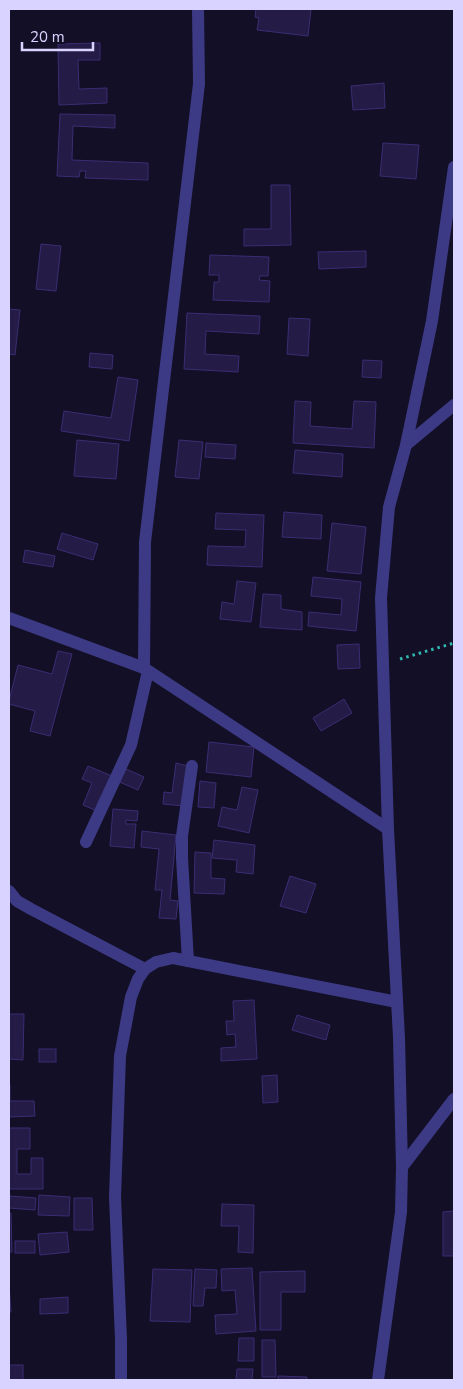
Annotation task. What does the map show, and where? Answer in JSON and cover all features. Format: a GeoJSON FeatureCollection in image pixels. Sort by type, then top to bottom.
{"type":"FeatureCollection","features":[{"type":"Feature","properties":{"kind":"street"},"geometry":{"type":"LineString","coordinates":[[86,842],[135,735],[146,669],[145,542],[199,84],[198,9]]}},
{"type":"Feature","properties":{"kind":"street"},"geometry":{"type":"LineString","coordinates":[[378,1380],[401,1212],[402,1167],[397,1002],[388,829],[381,598],[389,507],[406,445],[432,322],[454,166]]}},
{"type":"Feature","properties":{"kind":"street"},"geometry":{"type":"LineString","coordinates":[[406,445],[454,405]]}},
{"type":"Feature","properties":{"kind":"street"},"geometry":{"type":"LineString","coordinates":[[9,618],[146,669],[388,829]]}},
{"type":"Feature","properties":{"kind":"street"},"geometry":{"type":"LineString","coordinates":[[188,961],[182,836],[192,766]]}},
{"type":"Feature","properties":{"kind":"street"},"geometry":{"type":"LineString","coordinates":[[9,891],[17,901],[144,969]]}},
{"type":"Feature","properties":{"kind":"street"},"geometry":{"type":"LineString","coordinates":[[121,1380],[115,1197],[120,1056],[131,997],[144,969],[156,962],[174,958],[397,1002]]}},
{"type":"Feature","properties":{"kind":"street"},"geometry":{"type":"LineString","coordinates":[[402,1167],[454,1099]]}},
{"type":"Feature","properties":{"kind":"path"},"geometry":{"type":"LineString","coordinates":[[383,664],[454,643]]}},
{"type":"Feature","properties":{"kind":"building"},"geometry":{"type":"Polygon","coordinates":[[[256,9],[311,9],[308,36],[257,30],[259,18],[255,17],[256,9]]]}},
{"type":"Feature","properties":{"kind":"building"},"geometry":{"type":"Polygon","coordinates":[[[100,43],[100,60],[78,60],[79,89],[107,88],[107,103],[59,105],[58,44],[100,43]]]}},
{"type":"Feature","properties":{"kind":"building"},"geometry":{"type":"Polygon","coordinates":[[[384,83],[385,108],[353,110],[351,86],[384,83]]]}},
{"type":"Feature","properties":{"kind":"building"},"geometry":{"type":"Polygon","coordinates":[[[60,114],[115,115],[115,128],[73,126],[72,160],[148,163],[148,180],[85,178],[86,171],[80,171],[79,177],[57,176],[60,114]]]}},
{"type":"Feature","properties":{"kind":"building"},"geometry":{"type":"Polygon","coordinates":[[[383,143],[419,145],[416,179],[380,176],[383,143]]]}},
{"type":"Feature","properties":{"kind":"building"},"geometry":{"type":"Polygon","coordinates":[[[271,185],[290,185],[291,245],[244,246],[244,229],[271,229],[271,185]]]}},
{"type":"Feature","properties":{"kind":"building"},"geometry":{"type":"Polygon","coordinates":[[[41,244],[61,246],[56,291],[36,289],[41,244]]]}},
{"type":"Feature","properties":{"kind":"building"},"geometry":{"type":"Polygon","coordinates":[[[366,251],[366,267],[319,269],[318,252],[366,251]]]}},
{"type":"Feature","properties":{"kind":"building"},"geometry":{"type":"Polygon","coordinates":[[[210,255],[269,257],[268,276],[260,276],[259,280],[270,281],[269,302],[213,300],[214,282],[219,282],[219,275],[209,275],[210,255]]]}},
{"type":"Feature","properties":{"kind":"building"},"geometry":{"type":"Polygon","coordinates":[[[9,309],[20,310],[15,355],[9,354],[9,309]]]}},
{"type":"Feature","properties":{"kind":"building"},"geometry":{"type":"Polygon","coordinates":[[[187,313],[260,316],[259,334],[206,331],[205,354],[239,356],[238,372],[184,369],[187,313]]]}},
{"type":"Feature","properties":{"kind":"building"},"geometry":{"type":"Polygon","coordinates":[[[289,318],[310,319],[308,356],[287,354],[289,318]]]}},
{"type":"Feature","properties":{"kind":"building"},"geometry":{"type":"Polygon","coordinates":[[[90,353],[113,355],[112,369],[89,367],[90,353]]]}},
{"type":"Feature","properties":{"kind":"building"},"geometry":{"type":"Polygon","coordinates":[[[363,360],[382,361],[381,378],[362,377],[363,360]]]}},
{"type":"Feature","properties":{"kind":"building"},"geometry":{"type":"Polygon","coordinates":[[[118,377],[138,380],[129,441],[61,431],[64,411],[111,418],[118,377]]]}},
{"type":"Feature","properties":{"kind":"building"},"geometry":{"type":"Polygon","coordinates":[[[295,401],[311,402],[310,426],[352,429],[354,401],[376,402],[374,448],[293,443],[295,401]]]}},
{"type":"Feature","properties":{"kind":"building"},"geometry":{"type":"Polygon","coordinates":[[[77,440],[119,444],[116,479],[74,476],[77,440]]]}},
{"type":"Feature","properties":{"kind":"building"},"geometry":{"type":"Polygon","coordinates":[[[179,440],[203,442],[199,479],[175,477],[179,440]]]}},
{"type":"Feature","properties":{"kind":"building"},"geometry":{"type":"Polygon","coordinates":[[[206,443],[236,445],[235,459],[205,457],[206,443]]]}},
{"type":"Feature","properties":{"kind":"building"},"geometry":{"type":"Polygon","coordinates":[[[295,450],[343,454],[342,477],[293,473],[295,450]]]}},
{"type":"Feature","properties":{"kind":"building"},"geometry":{"type":"Polygon","coordinates":[[[284,512],[322,515],[321,539],[282,537],[284,512]]]}},
{"type":"Feature","properties":{"kind":"building"},"geometry":{"type":"Polygon","coordinates":[[[216,513],[264,515],[262,567],[207,565],[208,546],[245,547],[246,530],[215,529],[216,513]]]}},
{"type":"Feature","properties":{"kind":"building"},"geometry":{"type":"Polygon","coordinates":[[[332,523],[366,527],[361,574],[327,571],[332,523]]]}},
{"type":"Feature","properties":{"kind":"building"},"geometry":{"type":"Polygon","coordinates":[[[62,533],[98,544],[93,560],[57,549],[62,533]]]}},
{"type":"Feature","properties":{"kind":"building"},"geometry":{"type":"Polygon","coordinates":[[[25,550],[55,556],[53,567],[23,562],[25,550]]]}},
{"type":"Feature","properties":{"kind":"building"},"geometry":{"type":"Polygon","coordinates":[[[313,577],[361,582],[356,631],[308,626],[309,612],[341,615],[342,599],[311,596],[313,577]]]}},
{"type":"Feature","properties":{"kind":"building"},"geometry":{"type":"Polygon","coordinates":[[[237,581],[256,583],[251,622],[220,619],[222,602],[234,604],[237,581]]]}},
{"type":"Feature","properties":{"kind":"building"},"geometry":{"type":"Polygon","coordinates":[[[263,594],[281,595],[281,609],[302,612],[302,630],[260,627],[263,594]]]}},
{"type":"Feature","properties":{"kind":"building"},"geometry":{"type":"Polygon","coordinates":[[[359,644],[360,668],[338,669],[337,645],[359,644]]]}},
{"type":"Feature","properties":{"kind":"building"},"geometry":{"type":"Polygon","coordinates":[[[58,651],[72,654],[50,736],[30,731],[35,711],[9,704],[9,701],[18,665],[52,674],[58,651]]]}},
{"type":"Feature","properties":{"kind":"building"},"geometry":{"type":"Polygon","coordinates":[[[344,699],[352,713],[321,731],[313,718],[344,699]]]}},
{"type":"Feature","properties":{"kind":"building"},"geometry":{"type":"Polygon","coordinates":[[[209,742],[254,747],[251,777],[206,772],[209,742]]]}},
{"type":"Feature","properties":{"kind":"building"},"geometry":{"type":"Polygon","coordinates":[[[176,763],[188,766],[184,806],[163,804],[164,792],[172,793],[176,763]]]}},
{"type":"Feature","properties":{"kind":"building"},"geometry":{"type":"Polygon","coordinates":[[[88,766],[112,776],[97,811],[83,805],[92,783],[82,779],[88,766]]]}},
{"type":"Feature","properties":{"kind":"building"},"geometry":{"type":"Polygon","coordinates":[[[124,768],[144,777],[138,790],[117,781],[124,768]]]}},
{"type":"Feature","properties":{"kind":"building"},"geometry":{"type":"Polygon","coordinates":[[[200,781],[216,783],[214,808],[198,807],[200,781]]]}},
{"type":"Feature","properties":{"kind":"building"},"geometry":{"type":"Polygon","coordinates":[[[242,787],[258,790],[249,833],[218,826],[222,807],[237,810],[242,787]]]}},
{"type":"Feature","properties":{"kind":"building"},"geometry":{"type":"Polygon","coordinates":[[[113,809],[138,811],[137,821],[126,820],[126,824],[136,824],[134,848],[110,846],[113,809]]]}},
{"type":"Feature","properties":{"kind":"building"},"geometry":{"type":"Polygon","coordinates":[[[142,831],[176,835],[170,900],[178,901],[176,919],[159,918],[162,890],[155,890],[159,849],[141,847],[142,831]]]}},
{"type":"Feature","properties":{"kind":"building"},"geometry":{"type":"Polygon","coordinates":[[[214,840],[255,845],[253,874],[236,872],[237,860],[212,858],[214,840]]]}},
{"type":"Feature","properties":{"kind":"building"},"geometry":{"type":"Polygon","coordinates":[[[195,852],[211,853],[211,878],[225,879],[224,894],[194,893],[195,852]]]}},
{"type":"Feature","properties":{"kind":"building"},"geometry":{"type":"Polygon","coordinates":[[[290,876],[316,884],[306,913],[280,906],[290,876]]]}},
{"type":"Feature","properties":{"kind":"building"},"geometry":{"type":"Polygon","coordinates":[[[254,1000],[257,1059],[221,1061],[221,1048],[236,1047],[235,1034],[227,1035],[226,1021],[234,1021],[233,1001],[254,1000]]]}},
{"type":"Feature","properties":{"kind":"building"},"geometry":{"type":"Polygon","coordinates":[[[9,1014],[24,1014],[23,1060],[9,1059],[9,1014]]]}},
{"type":"Feature","properties":{"kind":"building"},"geometry":{"type":"Polygon","coordinates":[[[297,1015],[330,1025],[326,1040],[292,1030],[297,1015]]]}},
{"type":"Feature","properties":{"kind":"building"},"geometry":{"type":"Polygon","coordinates":[[[39,1049],[56,1049],[56,1062],[39,1062],[39,1049]]]}},
{"type":"Feature","properties":{"kind":"building"},"geometry":{"type":"Polygon","coordinates":[[[277,1075],[278,1102],[263,1103],[262,1076],[277,1075]]]}},
{"type":"Feature","properties":{"kind":"building"},"geometry":{"type":"Polygon","coordinates":[[[9,1085],[10,1101],[34,1101],[35,1116],[9,1117],[9,1085]]]}},
{"type":"Feature","properties":{"kind":"building"},"geometry":{"type":"Polygon","coordinates":[[[9,1128],[30,1128],[30,1149],[17,1149],[17,1174],[31,1174],[31,1158],[43,1158],[43,1189],[9,1189],[9,1128]]]}},
{"type":"Feature","properties":{"kind":"building"},"geometry":{"type":"Polygon","coordinates":[[[39,1195],[70,1197],[69,1216],[38,1215],[39,1195]]]}},
{"type":"Feature","properties":{"kind":"building"},"geometry":{"type":"Polygon","coordinates":[[[10,1196],[36,1198],[35,1210],[9,1208],[10,1196]]]}},
{"type":"Feature","properties":{"kind":"building"},"geometry":{"type":"Polygon","coordinates":[[[74,1198],[92,1198],[93,1230],[74,1230],[74,1198]]]}},
{"type":"Feature","properties":{"kind":"building"},"geometry":{"type":"Polygon","coordinates":[[[222,1204],[254,1205],[253,1253],[238,1252],[239,1226],[221,1226],[222,1204]]]}},
{"type":"Feature","properties":{"kind":"building"},"geometry":{"type":"Polygon","coordinates":[[[454,1211],[454,1256],[443,1256],[443,1212],[454,1211]]]}},
{"type":"Feature","properties":{"kind":"building"},"geometry":{"type":"Polygon","coordinates":[[[9,1213],[11,1213],[12,1252],[9,1252],[9,1213]]]}},
{"type":"Feature","properties":{"kind":"building"},"geometry":{"type":"Polygon","coordinates":[[[67,1232],[69,1252],[40,1255],[38,1234],[67,1232]]]}},
{"type":"Feature","properties":{"kind":"building"},"geometry":{"type":"Polygon","coordinates":[[[15,1241],[35,1241],[35,1253],[15,1253],[15,1241]]]}},
{"type":"Feature","properties":{"kind":"building"},"geometry":{"type":"Polygon","coordinates":[[[252,1268],[256,1331],[216,1334],[215,1315],[237,1314],[235,1290],[222,1291],[221,1269],[252,1268]]]}},
{"type":"Feature","properties":{"kind":"building"},"geometry":{"type":"Polygon","coordinates":[[[153,1269],[192,1270],[190,1322],[150,1321],[153,1269]]]}},
{"type":"Feature","properties":{"kind":"building"},"geometry":{"type":"Polygon","coordinates":[[[195,1269],[217,1270],[216,1288],[205,1288],[203,1306],[193,1306],[195,1269]]]}},
{"type":"Feature","properties":{"kind":"building"},"geometry":{"type":"Polygon","coordinates":[[[305,1271],[305,1292],[281,1292],[281,1330],[260,1330],[260,1272],[305,1271]]]}},
{"type":"Feature","properties":{"kind":"building"},"geometry":{"type":"Polygon","coordinates":[[[9,1285],[11,1312],[9,1312],[9,1285]]]}},
{"type":"Feature","properties":{"kind":"building"},"geometry":{"type":"Polygon","coordinates":[[[68,1297],[68,1313],[40,1314],[40,1299],[68,1297]]]}},
{"type":"Feature","properties":{"kind":"building"},"geometry":{"type":"Polygon","coordinates":[[[239,1338],[254,1338],[254,1361],[238,1361],[239,1338]]]}},
{"type":"Feature","properties":{"kind":"building"},"geometry":{"type":"Polygon","coordinates":[[[262,1340],[275,1340],[276,1377],[262,1377],[262,1340]]]}},
{"type":"Feature","properties":{"kind":"building"},"geometry":{"type":"Polygon","coordinates":[[[9,1365],[23,1365],[23,1380],[9,1380],[9,1365]]]}},
{"type":"Feature","properties":{"kind":"building"},"geometry":{"type":"Polygon","coordinates":[[[237,1369],[253,1369],[252,1380],[236,1380],[237,1369]]]}},
{"type":"Feature","properties":{"kind":"building"},"geometry":{"type":"Polygon","coordinates":[[[278,1376],[307,1377],[307,1380],[278,1380],[278,1376]]]}}]}
